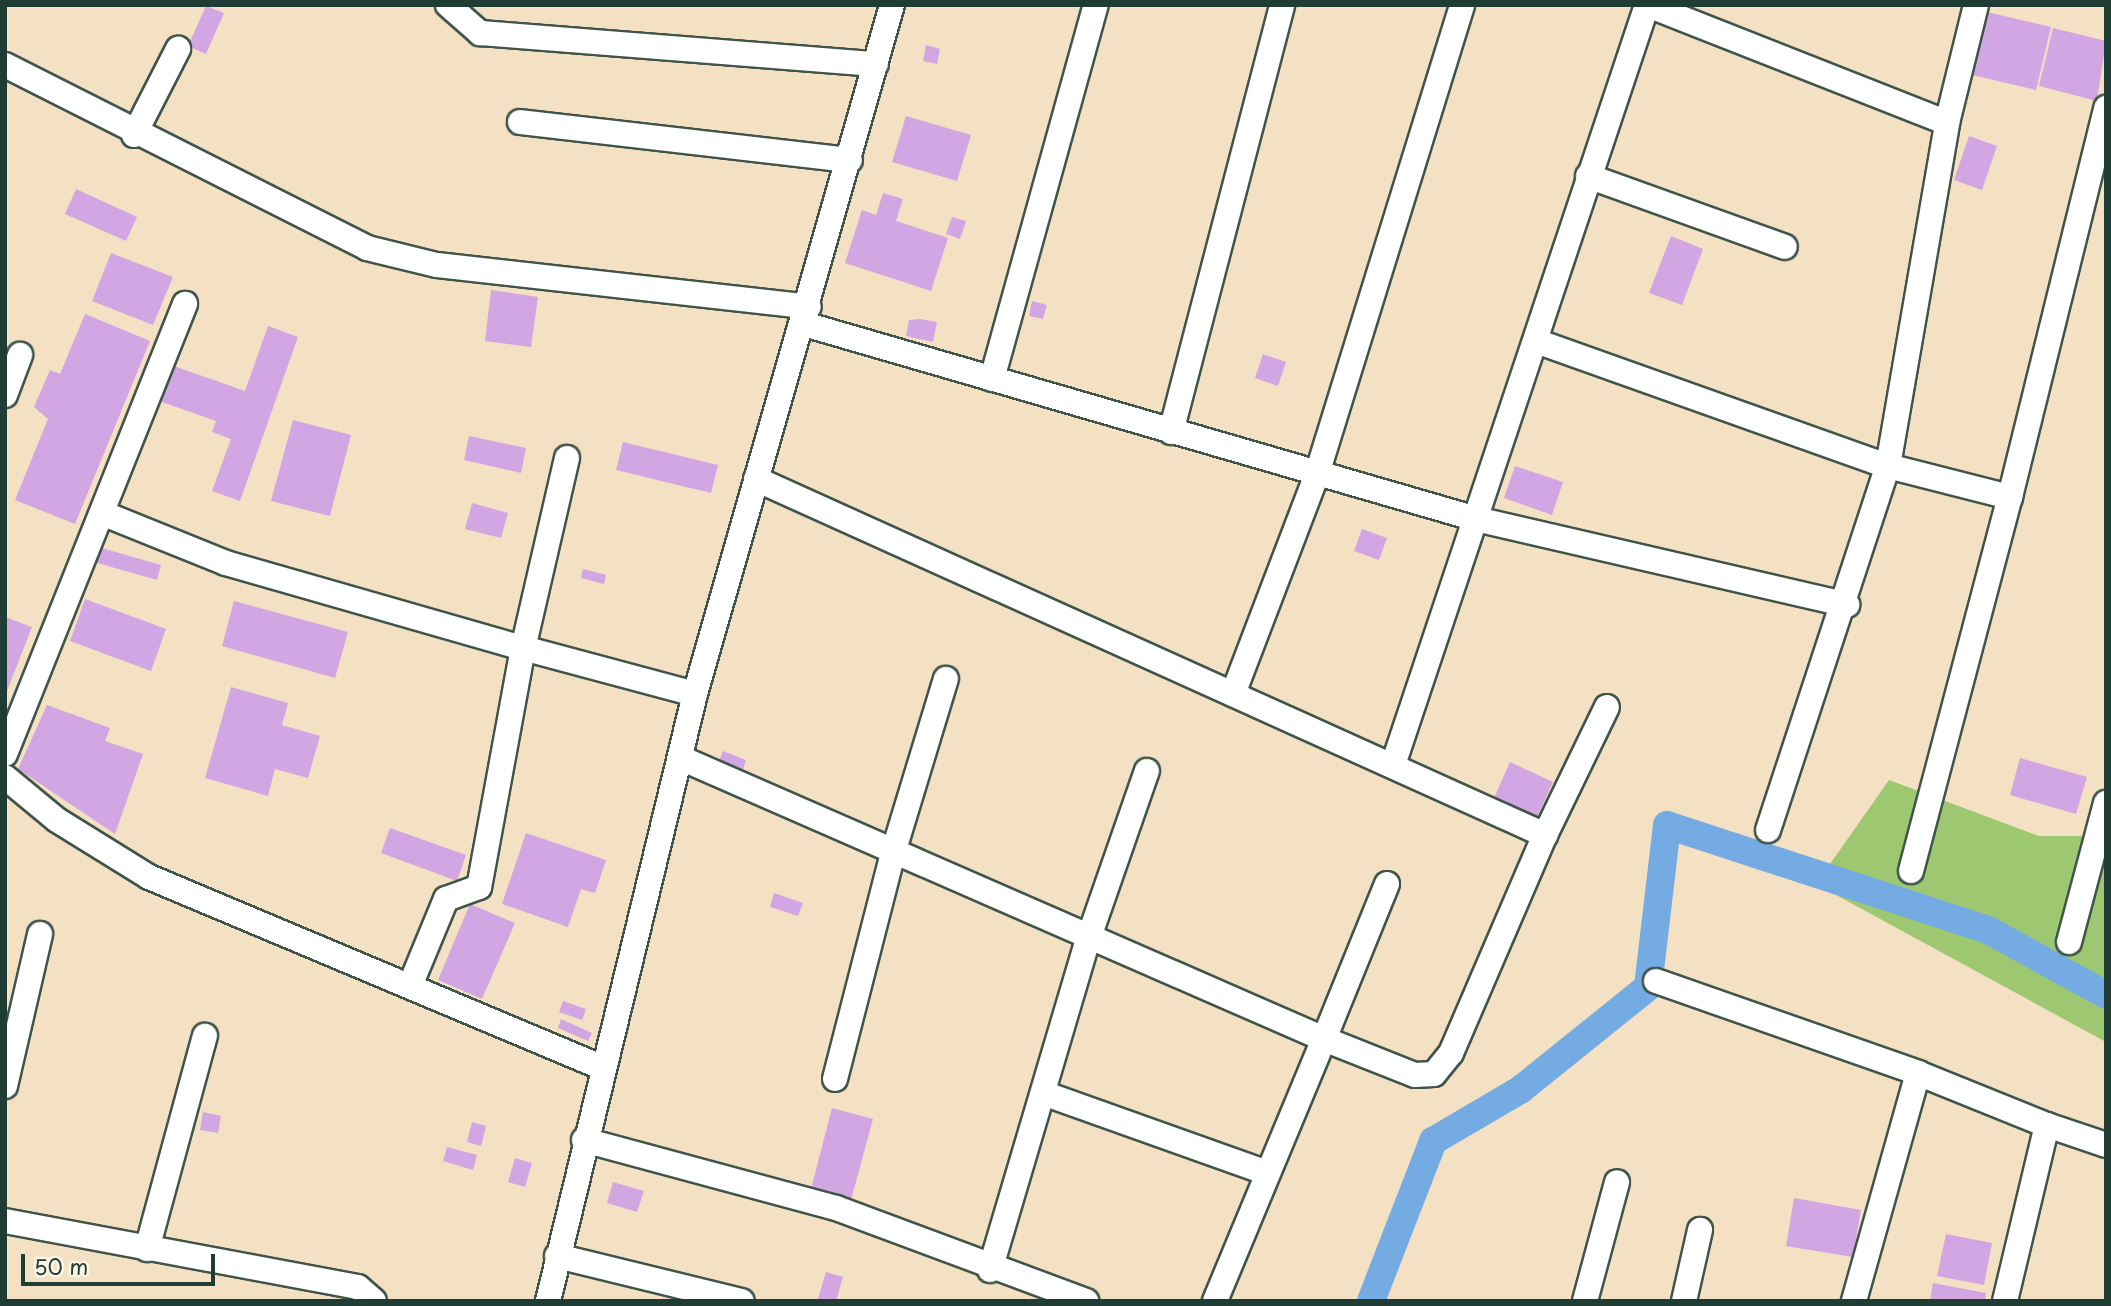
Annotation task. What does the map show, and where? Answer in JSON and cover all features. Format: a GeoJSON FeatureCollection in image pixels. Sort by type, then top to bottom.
{"type":"FeatureCollection","features":[{"type":"Feature","properties":{"kind":"street"},"geometry":{"type":"LineString","coordinates":[[448,5],[480,33],[876,64]]}},
{"type":"Feature","properties":{"kind":"street"},"geometry":{"type":"LineString","coordinates":[[548,1301],[601,1067],[683,759],[695,694],[756,479],[807,316],[892,5]]}},
{"type":"Feature","properties":{"kind":"street"},"geometry":{"type":"LineString","coordinates":[[992,379],[1096,5]]}},
{"type":"Feature","properties":{"kind":"street"},"geometry":{"type":"LineString","coordinates":[[1171,432],[1282,5]]}},
{"type":"Feature","properties":{"kind":"street"},"geometry":{"type":"LineString","coordinates":[[1233,694],[1317,474],[1462,5]]}},
{"type":"Feature","properties":{"kind":"street"},"geometry":{"type":"LineString","coordinates":[[1394,762],[1480,520],[1588,176],[1648,5],[1947,123]]}},
{"type":"Feature","properties":{"kind":"street"},"geometry":{"type":"LineString","coordinates":[[1768,830],[1847,605],[1888,466],[1947,123],[1976,5]]}},
{"type":"Feature","properties":{"kind":"street"},"geometry":{"type":"LineString","coordinates":[[134,135],[178,49]]}},
{"type":"Feature","properties":{"kind":"street"},"geometry":{"type":"LineString","coordinates":[[5,65],[134,135],[390,254],[437,265],[807,316],[992,379],[1480,520],[1847,605]]}},
{"type":"Feature","properties":{"kind":"street"},"geometry":{"type":"LineString","coordinates":[[1911,871],[2010,497],[2106,108]]}},
{"type":"Feature","properties":{"kind":"street"},"geometry":{"type":"LineString","coordinates":[[520,122],[850,160]]}},
{"type":"Feature","properties":{"kind":"street"},"geometry":{"type":"LineString","coordinates":[[1588,176],[1785,247]]}},
{"type":"Feature","properties":{"kind":"street"},"geometry":{"type":"LineString","coordinates":[[5,754],[185,304]]}},
{"type":"Feature","properties":{"kind":"street"},"geometry":{"type":"LineString","coordinates":[[1536,341],[1888,466],[2010,497]]}},
{"type":"Feature","properties":{"kind":"street"},"geometry":{"type":"LineString","coordinates":[[5,395],[20,355]]}},
{"type":"Feature","properties":{"kind":"street"},"geometry":{"type":"LineString","coordinates":[[410,986],[446,899],[479,887],[523,648],[567,458]]}},
{"type":"Feature","properties":{"kind":"street"},"geometry":{"type":"LineString","coordinates":[[756,479],[1233,694],[1394,762],[1545,835]]}},
{"type":"Feature","properties":{"kind":"street"},"geometry":{"type":"LineString","coordinates":[[102,513],[226,563],[695,694]]}},
{"type":"Feature","properties":{"kind":"street"},"geometry":{"type":"LineString","coordinates":[[835,1079],[893,853],[946,679]]}},
{"type":"Feature","properties":{"kind":"street"},"geometry":{"type":"LineString","coordinates":[[683,759],[1088,940],[1415,1075],[1443,1066],[1545,835],[1607,707]]}},
{"type":"Feature","properties":{"kind":"street"},"geometry":{"type":"LineString","coordinates":[[990,1270],[1088,940],[1147,771]]}},
{"type":"Feature","properties":{"kind":"street"},"geometry":{"type":"LineString","coordinates":[[5,777],[57,820],[149,877],[601,1067]]}},
{"type":"Feature","properties":{"kind":"street"},"geometry":{"type":"LineString","coordinates":[[2070,942],[2106,803]]}},
{"type":"Feature","properties":{"kind":"street"},"geometry":{"type":"LineString","coordinates":[[1215,1301],[1265,1172],[1324,1039],[1387,884]]}},
{"type":"Feature","properties":{"kind":"street"},"geometry":{"type":"LineString","coordinates":[[5,1086],[40,934]]}},
{"type":"Feature","properties":{"kind":"street"},"geometry":{"type":"LineString","coordinates":[[1656,981],[1918,1073],[2047,1125],[2106,1145]]}},
{"type":"Feature","properties":{"kind":"street"},"geometry":{"type":"LineString","coordinates":[[147,1249],[205,1036]]}},
{"type":"Feature","properties":{"kind":"street"},"geometry":{"type":"LineString","coordinates":[[1854,1301],[1918,1073]]}},
{"type":"Feature","properties":{"kind":"street"},"geometry":{"type":"LineString","coordinates":[[1043,1093],[1265,1172]]}},
{"type":"Feature","properties":{"kind":"street"},"geometry":{"type":"LineString","coordinates":[[2005,1301],[2047,1125]]}},
{"type":"Feature","properties":{"kind":"street"},"geometry":{"type":"LineString","coordinates":[[584,1140],[836,1208],[990,1270],[1086,1301]]}},
{"type":"Feature","properties":{"kind":"street"},"geometry":{"type":"LineString","coordinates":[[1585,1301],[1617,1182]]}},
{"type":"Feature","properties":{"kind":"street"},"geometry":{"type":"LineString","coordinates":[[5,1221],[358,1287],[374,1301]]}},
{"type":"Feature","properties":{"kind":"street"},"geometry":{"type":"LineString","coordinates":[[1684,1301],[1700,1230]]}},
{"type":"Feature","properties":{"kind":"street"},"geometry":{"type":"LineString","coordinates":[[557,1256],[742,1301]]}},
{"type":"Feature","properties":{"kind":"green space"},"geometry":{"type":"Polygon","coordinates":[[[1889,780],[2039,836],[2106,836],[2106,1042],[1816,884],[1889,780]]]}},
{"type":"Feature","properties":{"kind":"building"},"geometry":{"type":"Polygon","coordinates":[[[206,6],[224,13],[206,54],[188,46],[206,6]]]}},
{"type":"Feature","properties":{"kind":"building"},"geometry":{"type":"Polygon","coordinates":[[[1987,12],[2051,27],[2036,90],[1972,75],[1987,12]]]}},
{"type":"Feature","properties":{"kind":"building"},"geometry":{"type":"Polygon","coordinates":[[[2053,28],[2106,41],[2097,101],[2039,86],[2053,28]]]}},
{"type":"Feature","properties":{"kind":"building"},"geometry":{"type":"Polygon","coordinates":[[[926,45],[940,49],[937,64],[923,61],[926,45]]]}},
{"type":"Feature","properties":{"kind":"building"},"geometry":{"type":"Polygon","coordinates":[[[906,116],[971,135],[957,181],[892,162],[906,116]]]}},
{"type":"Feature","properties":{"kind":"building"},"geometry":{"type":"Polygon","coordinates":[[[1969,136],[1997,146],[1982,190],[1954,180],[1969,136]]]}},
{"type":"Feature","properties":{"kind":"building"},"geometry":{"type":"Polygon","coordinates":[[[76,189],[137,217],[126,241],[65,214],[76,189]]]}},
{"type":"Feature","properties":{"kind":"building"},"geometry":{"type":"Polygon","coordinates":[[[883,193],[903,199],[896,221],[948,238],[931,291],[845,263],[862,210],[876,215],[883,193]]]}},
{"type":"Feature","properties":{"kind":"building"},"geometry":{"type":"Polygon","coordinates":[[[952,217],[966,221],[960,239],[946,234],[952,217]]]}},
{"type":"Feature","properties":{"kind":"building"},"geometry":{"type":"Polygon","coordinates":[[[1671,236],[1703,249],[1682,305],[1649,293],[1671,236]]]}},
{"type":"Feature","properties":{"kind":"building"},"geometry":{"type":"Polygon","coordinates":[[[111,253],[173,277],[153,325],[92,301],[111,253]]]}},
{"type":"Feature","properties":{"kind":"building"},"geometry":{"type":"Polygon","coordinates":[[[491,290],[538,297],[531,347],[485,341],[491,290]]]}},
{"type":"Feature","properties":{"kind":"building"},"geometry":{"type":"Polygon","coordinates":[[[1032,301],[1047,305],[1043,319],[1029,316],[1032,301]]]}},
{"type":"Feature","properties":{"kind":"building"},"geometry":{"type":"Polygon","coordinates":[[[85,314],[150,341],[75,524],[15,500],[48,419],[34,407],[50,370],[60,374],[85,314]]]}},
{"type":"Feature","properties":{"kind":"building"},"geometry":{"type":"Polygon","coordinates":[[[909,320],[937,322],[933,342],[906,336],[909,320]]]}},
{"type":"Feature","properties":{"kind":"building"},"geometry":{"type":"Polygon","coordinates":[[[268,326],[298,337],[240,501],[212,491],[231,439],[212,432],[216,421],[159,401],[171,365],[245,391],[268,326]]]}},
{"type":"Feature","properties":{"kind":"building"},"geometry":{"type":"Polygon","coordinates":[[[1263,354],[1286,362],[1278,386],[1255,378],[1263,354]]]}},
{"type":"Feature","properties":{"kind":"building"},"geometry":{"type":"Polygon","coordinates":[[[293,420],[351,435],[330,516],[271,501],[293,420]]]}},
{"type":"Feature","properties":{"kind":"building"},"geometry":{"type":"Polygon","coordinates":[[[469,436],[526,448],[521,473],[464,460],[469,436]]]}},
{"type":"Feature","properties":{"kind":"building"},"geometry":{"type":"Polygon","coordinates":[[[623,442],[718,465],[711,493],[616,470],[623,442]]]}},
{"type":"Feature","properties":{"kind":"building"},"geometry":{"type":"Polygon","coordinates":[[[1515,466],[1563,482],[1552,515],[1504,498],[1515,466]]]}},
{"type":"Feature","properties":{"kind":"building"},"geometry":{"type":"Polygon","coordinates":[[[472,503],[508,513],[501,538],[465,529],[472,503]]]}},
{"type":"Feature","properties":{"kind":"building"},"geometry":{"type":"Polygon","coordinates":[[[1362,529],[1387,538],[1379,560],[1354,551],[1362,529]]]}},
{"type":"Feature","properties":{"kind":"building"},"geometry":{"type":"Polygon","coordinates":[[[98,547],[161,565],[157,580],[94,562],[98,547]]]}},
{"type":"Feature","properties":{"kind":"building"},"geometry":{"type":"Polygon","coordinates":[[[583,569],[606,575],[604,584],[581,578],[583,569]]]}},
{"type":"Feature","properties":{"kind":"building"},"geometry":{"type":"Polygon","coordinates":[[[85,599],[166,629],[151,671],[70,641],[85,599]]]}},
{"type":"Feature","properties":{"kind":"building"},"geometry":{"type":"Polygon","coordinates":[[[234,601],[348,632],[335,678],[222,646],[234,601]]]}},
{"type":"Feature","properties":{"kind":"building"},"geometry":{"type":"Polygon","coordinates":[[[5,617],[32,627],[5,696],[5,617]]]}},
{"type":"Feature","properties":{"kind":"building"},"geometry":{"type":"Polygon","coordinates":[[[231,687],[288,703],[282,725],[320,736],[308,778],[275,769],[268,796],[205,778],[231,687]]]}},
{"type":"Feature","properties":{"kind":"building"},"geometry":{"type":"Polygon","coordinates":[[[47,705],[110,728],[105,741],[143,754],[115,834],[18,769],[47,705]]]}},
{"type":"Feature","properties":{"kind":"building"},"geometry":{"type":"Polygon","coordinates":[[[723,751],[746,760],[742,773],[718,763],[723,751]]]}},
{"type":"Feature","properties":{"kind":"building"},"geometry":{"type":"Polygon","coordinates":[[[2020,758],[2087,777],[2076,814],[2010,795],[2020,758]]]}},
{"type":"Feature","properties":{"kind":"building"},"geometry":{"type":"Polygon","coordinates":[[[1510,762],[1553,782],[1537,817],[1494,798],[1510,762]]]}},
{"type":"Feature","properties":{"kind":"building"},"geometry":{"type":"Polygon","coordinates":[[[390,828],[466,855],[457,881],[381,853],[390,828]]]}},
{"type":"Feature","properties":{"kind":"building"},"geometry":{"type":"Polygon","coordinates":[[[526,833],[606,860],[595,893],[581,889],[568,927],[502,904],[526,833]]]}},
{"type":"Feature","properties":{"kind":"building"},"geometry":{"type":"Polygon","coordinates":[[[774,893],[803,903],[798,916],[770,907],[774,893]]]}},
{"type":"Feature","properties":{"kind":"building"},"geometry":{"type":"Polygon","coordinates":[[[470,904],[515,923],[482,999],[438,980],[470,904]]]}},
{"type":"Feature","properties":{"kind":"building"},"geometry":{"type":"Polygon","coordinates":[[[563,1001],[586,1009],[582,1020],[559,1012],[563,1001]]]}},
{"type":"Feature","properties":{"kind":"building"},"geometry":{"type":"Polygon","coordinates":[[[561,1019],[592,1033],[588,1041],[558,1028],[561,1019]]]}},
{"type":"Feature","properties":{"kind":"building"},"geometry":{"type":"Polygon","coordinates":[[[832,1108],[873,1119],[851,1200],[811,1189],[832,1108]]]}},
{"type":"Feature","properties":{"kind":"building"},"geometry":{"type":"Polygon","coordinates":[[[203,1112],[221,1116],[218,1133],[200,1130],[203,1112]]]}},
{"type":"Feature","properties":{"kind":"building"},"geometry":{"type":"Polygon","coordinates":[[[472,1122],[486,1126],[481,1146],[467,1142],[472,1122]]]}},
{"type":"Feature","properties":{"kind":"building"},"geometry":{"type":"Polygon","coordinates":[[[447,1147],[477,1155],[473,1170],[443,1161],[447,1147]]]}},
{"type":"Feature","properties":{"kind":"building"},"geometry":{"type":"Polygon","coordinates":[[[515,1158],[532,1163],[525,1187],[508,1182],[515,1158]]]}},
{"type":"Feature","properties":{"kind":"building"},"geometry":{"type":"Polygon","coordinates":[[[613,1182],[644,1191],[637,1212],[607,1203],[613,1182]]]}},
{"type":"Feature","properties":{"kind":"building"},"geometry":{"type":"Polygon","coordinates":[[[1794,1198],[1861,1210],[1853,1257],[1786,1246],[1794,1198]]]}},
{"type":"Feature","properties":{"kind":"building"},"geometry":{"type":"Polygon","coordinates":[[[1946,1234],[1992,1243],[1984,1285],[1937,1276],[1946,1234]]]}},
{"type":"Feature","properties":{"kind":"building"},"geometry":{"type":"Polygon","coordinates":[[[826,1272],[843,1277],[836,1301],[818,1299],[826,1272]]]}},
{"type":"Feature","properties":{"kind":"building"},"geometry":{"type":"Polygon","coordinates":[[[1933,1283],[1986,1293],[1985,1301],[1930,1301],[1933,1283]]]}},
{"type":"Feature","properties":{"kind":"waterway"},"geometry":{"type":"LineString","coordinates":[[1371,1301],[1433,1141],[1520,1090],[1648,987],[1667,825],[1988,930],[2106,995]]}}]}
